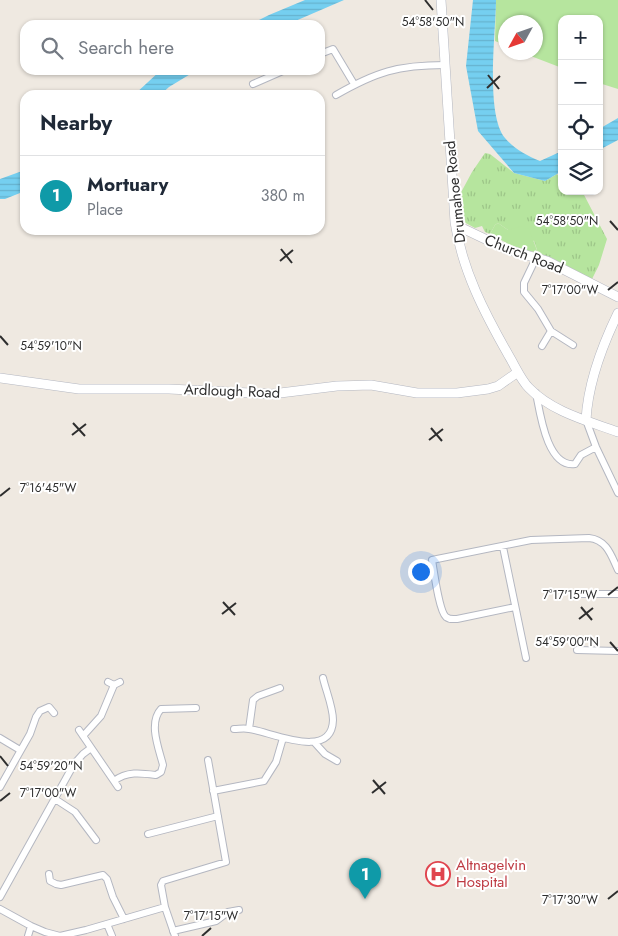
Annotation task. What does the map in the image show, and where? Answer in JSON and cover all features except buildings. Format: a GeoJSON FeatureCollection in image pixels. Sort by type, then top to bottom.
{"type":"FeatureCollection","features":[{"type":"Feature","properties":{"kind":"street","name":"Drumahoe Road"},"geometry":{"type":"LineString","coordinates":[[441,0],[456,228],[475,290],[518,372],[529,388],[554,406],[618,432]]}},
{"type":"Feature","properties":{"kind":"street"},"geometry":{"type":"LineString","coordinates":[[325,52],[333,49],[354,84]]}},
{"type":"Feature","properties":{"kind":"street"},"geometry":{"type":"LineString","coordinates":[[336,95],[354,84],[386,71],[418,65],[445,65]]}},
{"type":"Feature","properties":{"kind":"street"},"geometry":{"type":"LineString","coordinates":[[253,84],[274,75]]}},
{"type":"Feature","properties":{"kind":"street","name":"Church Road"},"geometry":{"type":"LineString","coordinates":[[456,228],[464,229],[506,249],[547,261],[618,298]]}},
{"type":"Feature","properties":{"kind":"street"},"geometry":{"type":"LineString","coordinates":[[536,258],[524,282],[524,292],[538,309],[551,331],[573,345]]}},
{"type":"Feature","properties":{"kind":"street"},"geometry":{"type":"LineString","coordinates":[[618,313],[603,345],[595,371],[586,420],[596,447],[618,493]]}},
{"type":"Feature","properties":{"kind":"street"},"geometry":{"type":"LineString","coordinates":[[542,346],[551,331]]}},
{"type":"Feature","properties":{"kind":"street","name":"Ardlough Road"},"geometry":{"type":"LineString","coordinates":[[0,378],[79,389],[168,388],[272,394],[337,386],[371,385],[417,393],[457,393],[498,386],[518,372]]}},
{"type":"Feature","properties":{"kind":"street"},"geometry":{"type":"LineString","coordinates":[[536,393],[545,432],[556,456],[570,465],[575,464],[581,455],[596,447]]}},
{"type":"Feature","properties":{"kind":"street"},"geometry":{"type":"LineString","coordinates":[[515,607],[451,620],[443,613],[441,607],[432,560],[531,540],[596,539],[604,543],[609,550],[618,570]]}},
{"type":"Feature","properties":{"kind":"street"},"geometry":{"type":"LineString","coordinates":[[503,547],[526,658]]}},
{"type":"Feature","properties":{"kind":"street"},"geometry":{"type":"LineString","coordinates":[[573,594],[618,594]]}},
{"type":"Feature","properties":{"kind":"street"},"geometry":{"type":"LineString","coordinates":[[577,650],[618,651]]}},
{"type":"Feature","properties":{"kind":"street"},"geometry":{"type":"LineString","coordinates":[[234,729],[249,729],[283,738],[315,743],[325,738],[332,728],[333,719],[323,678]]}},
{"type":"Feature","properties":{"kind":"street"},"geometry":{"type":"LineString","coordinates":[[84,736],[101,716],[114,683]]}},
{"type":"Feature","properties":{"kind":"street"},"geometry":{"type":"LineString","coordinates":[[249,729],[253,700],[258,696],[280,688]]}},
{"type":"Feature","properties":{"kind":"street"},"geometry":{"type":"LineString","coordinates":[[0,787],[40,712],[49,707],[54,713]]}},
{"type":"Feature","properties":{"kind":"street"},"geometry":{"type":"LineString","coordinates":[[79,730],[116,784],[121,776],[138,773],[156,775],[161,772],[163,765],[154,721],[158,711],[161,709],[196,708]]}},
{"type":"Feature","properties":{"kind":"street"},"geometry":{"type":"LineString","coordinates":[[0,738],[20,750]]}},
{"type":"Feature","properties":{"kind":"street"},"geometry":{"type":"LineString","coordinates":[[213,791],[264,780],[270,774],[276,762],[283,738]]}},
{"type":"Feature","properties":{"kind":"street"},"geometry":{"type":"LineString","coordinates":[[315,743],[325,754],[336,761]]}},
{"type":"Feature","properties":{"kind":"street"},"geometry":{"type":"LineString","coordinates":[[0,897],[77,760],[91,748]]}},
{"type":"Feature","properties":{"kind":"street"},"geometry":{"type":"LineString","coordinates":[[208,760],[226,862],[164,881],[161,885],[161,890],[174,933],[216,921],[228,912],[239,910]]}},
{"type":"Feature","properties":{"kind":"street"},"geometry":{"type":"LineString","coordinates":[[55,799],[75,812],[84,822],[92,838]]}},
{"type":"Feature","properties":{"kind":"street"},"geometry":{"type":"LineString","coordinates":[[148,834],[218,816]]}},
{"type":"Feature","properties":{"kind":"street"},"geometry":{"type":"LineString","coordinates":[[49,874],[50,880],[61,885],[102,875],[107,879],[113,897],[124,918]]}},
{"type":"Feature","properties":{"kind":"street"},"geometry":{"type":"LineString","coordinates":[[0,909],[31,926],[53,934],[67,935],[165,907]]}},
{"type":"Feature","properties":{"kind":"street"},"geometry":{"type":"LineString","coordinates":[[107,924],[112,936]]}},
{"type":"Feature","properties":{"kind":"street"},"geometry":{"type":"LineString","coordinates":[[28,936],[31,926]]}},
{"type":"Feature","properties":{"kind":"green space"},"geometry":{"type":"Polygon","coordinates":[[[496,0],[618,0],[618,89],[603,84],[603,15],[558,15],[558,66],[541,60],[543,60],[543,15],[498,15],[498,42],[495,41],[496,0]]]}},
{"type":"Feature","properties":{"kind":"green space"},"geometry":{"type":"Polygon","coordinates":[[[485,153],[490,154],[514,173],[545,181],[557,174],[558,195],[584,195],[607,239],[599,265],[592,279],[550,257],[538,253],[534,241],[508,230],[498,223],[490,234],[485,232],[482,226],[475,228],[462,221],[458,198],[485,153]]]}},
{"type":"Feature","properties":{"kind":"green space"},"geometry":{"type":"Polygon","coordinates":[[[498,223],[508,230],[522,226],[529,229],[538,253],[514,247],[490,234],[498,223]]]}},
{"type":"Feature","properties":{"kind":"water"},"geometry":{"type":"Polygon","coordinates":[[[305,0],[344,0],[298,20],[259,20],[305,0]]]}},
{"type":"Feature","properties":{"kind":"water"},"geometry":{"type":"Polygon","coordinates":[[[473,0],[496,0],[493,92],[499,126],[505,138],[512,146],[530,157],[540,161],[558,153],[558,173],[545,181],[514,173],[478,131],[466,66],[473,0]]]}},
{"type":"Feature","properties":{"kind":"water"},"geometry":{"type":"Polygon","coordinates":[[[156,75],[189,75],[166,90],[139,90],[156,75]]]}},
{"type":"Feature","properties":{"kind":"water"},"geometry":{"type":"Polygon","coordinates":[[[618,118],[618,140],[603,148],[603,127],[618,118]]]}},
{"type":"Feature","properties":{"kind":"water"},"geometry":{"type":"Polygon","coordinates":[[[20,172],[20,193],[0,199],[0,179],[20,172]]]}},
{"type":"Feature","properties":{"kind":"place","name":"Altnagelvin Hospital"},"geometry":{"type":"Point","coordinates":[438,874]}},
{"type":"Feature","properties":{"kind":"place","name":"Mortuary"},"geometry":{"type":"Point","coordinates":[365,899]}}]}
